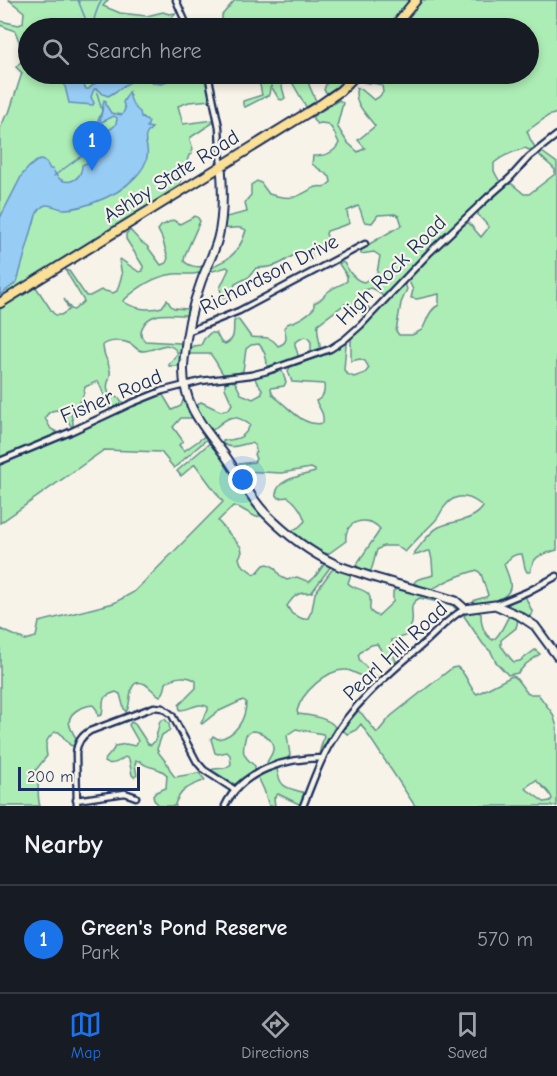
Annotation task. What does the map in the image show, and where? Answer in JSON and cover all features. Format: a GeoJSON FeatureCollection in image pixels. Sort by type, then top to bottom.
{"type":"FeatureCollection","features":[{"type":"Feature","properties":{"kind":"main road"},"geometry":{"type":"LineString","coordinates":[[401,18],[416,0]]}},
{"type":"Feature","properties":{"kind":"main road","name":"Ashby State Road"},"geometry":{"type":"LineString","coordinates":[[0,303],[327,100],[347,84]]}},
{"type":"Feature","properties":{"kind":"street"},"geometry":{"type":"LineString","coordinates":[[176,0],[184,18]]}},
{"type":"Feature","properties":{"kind":"street"},"geometry":{"type":"LineString","coordinates":[[185,384],[183,363],[187,332],[194,303],[218,238],[221,220],[219,127],[210,84]]}},
{"type":"Feature","properties":{"kind":"street","name":"High Rock Road"},"geometry":{"type":"LineString","coordinates":[[185,384],[267,371],[323,352],[344,340],[529,157],[557,135]]}},
{"type":"Feature","properties":{"kind":"street","name":"Richardson Drive"},"geometry":{"type":"LineString","coordinates":[[187,332],[239,312],[365,244]]}},
{"type":"Feature","properties":{"kind":"street","name":"Fisher Road"},"geometry":{"type":"LineString","coordinates":[[0,461],[149,396],[185,384],[196,417],[227,458],[254,500],[277,524],[322,558],[337,566],[454,600],[465,609]]}},
{"type":"Feature","properties":{"kind":"street","name":"Pearl Hill Road"},"geometry":{"type":"LineString","coordinates":[[303,806],[323,758],[341,726],[387,675],[465,609],[495,605],[557,576]]}},
{"type":"Feature","properties":{"kind":"street"},"geometry":{"type":"LineString","coordinates":[[495,605],[533,624],[557,656]]}},
{"type":"Feature","properties":{"kind":"street"},"geometry":{"type":"LineString","coordinates":[[136,796],[125,793],[76,803],[77,747],[82,737],[90,731],[156,707],[166,709],[172,715],[201,768],[235,790]]}},
{"type":"Feature","properties":{"kind":"street"},"geometry":{"type":"LineString","coordinates":[[225,806],[235,790],[252,775],[267,768],[303,759],[323,758]]}},
{"type":"Feature","properties":{"kind":"green space"},"geometry":{"type":"Polygon","coordinates":[[[9,0],[108,0],[103,6],[120,13],[147,16],[163,12],[176,13],[172,18],[23,18],[24,12],[9,0]]]}},
{"type":"Feature","properties":{"kind":"green space"},"geometry":{"type":"Polygon","coordinates":[[[235,0],[412,0],[397,18],[222,18],[235,0]]]}},
{"type":"Feature","properties":{"kind":"green space"},"geometry":{"type":"Polygon","coordinates":[[[421,0],[557,0],[557,113],[548,116],[527,131],[535,147],[533,149],[525,148],[494,163],[494,171],[501,184],[437,243],[384,297],[370,288],[363,291],[362,296],[370,310],[364,317],[354,305],[345,304],[318,324],[320,350],[311,353],[311,342],[304,337],[295,342],[298,358],[270,367],[267,366],[265,354],[259,344],[251,345],[246,349],[243,371],[223,374],[210,354],[190,354],[189,350],[193,346],[201,345],[210,333],[216,333],[221,342],[225,344],[229,342],[233,335],[234,321],[238,319],[251,337],[269,338],[278,346],[281,345],[286,339],[284,328],[287,324],[305,316],[314,308],[314,303],[331,289],[347,281],[347,276],[339,264],[344,263],[355,277],[364,282],[377,273],[380,256],[374,252],[361,254],[361,249],[402,225],[399,216],[395,214],[378,215],[372,223],[365,222],[358,206],[347,211],[348,224],[327,231],[331,246],[328,249],[322,247],[310,250],[313,260],[310,261],[304,253],[301,253],[275,265],[256,268],[249,277],[235,284],[231,296],[222,297],[220,288],[229,269],[227,267],[211,270],[216,264],[231,256],[242,242],[246,230],[224,228],[226,217],[247,212],[245,202],[251,195],[251,185],[257,181],[269,194],[290,197],[298,196],[315,187],[325,187],[331,182],[330,177],[312,164],[313,156],[328,154],[339,143],[328,124],[317,124],[313,116],[339,100],[343,103],[337,126],[347,142],[358,152],[365,148],[358,140],[375,126],[358,103],[357,88],[374,100],[383,92],[379,84],[539,84],[539,18],[409,18],[408,16],[421,0]]]}},
{"type":"Feature","properties":{"kind":"green space"},"geometry":{"type":"Polygon","coordinates":[[[0,21],[18,25],[18,38],[15,31],[0,25],[0,21]]]}},
{"type":"Feature","properties":{"kind":"green space"},"geometry":{"type":"Polygon","coordinates":[[[18,84],[208,84],[211,100],[189,102],[178,106],[183,124],[214,120],[214,122],[191,137],[192,154],[189,155],[180,190],[0,299],[0,129],[9,113],[18,84]]]}},
{"type":"Feature","properties":{"kind":"green space"},"geometry":{"type":"Polygon","coordinates":[[[260,84],[282,84],[285,98],[279,99],[271,86],[269,95],[245,107],[243,105],[243,101],[262,95],[260,84]]]}},
{"type":"Feature","properties":{"kind":"green space"},"geometry":{"type":"Polygon","coordinates":[[[293,84],[309,84],[316,106],[308,110],[293,84]]]}},
{"type":"Feature","properties":{"kind":"green space"},"geometry":{"type":"Polygon","coordinates":[[[326,84],[342,84],[327,93],[324,90],[326,84]]]}},
{"type":"Feature","properties":{"kind":"green space"},"geometry":{"type":"Polygon","coordinates":[[[542,152],[557,163],[557,550],[536,558],[530,572],[527,572],[525,568],[522,554],[510,558],[504,564],[510,588],[501,599],[490,602],[475,604],[473,602],[488,595],[481,574],[477,570],[428,590],[413,585],[419,579],[433,575],[430,551],[414,555],[429,535],[439,527],[474,515],[483,507],[474,500],[460,497],[446,505],[437,519],[405,552],[397,546],[383,546],[377,550],[370,572],[364,572],[356,565],[380,529],[375,524],[363,521],[352,524],[346,534],[346,541],[328,554],[321,552],[291,531],[305,521],[304,517],[291,499],[279,498],[276,494],[281,484],[297,476],[315,472],[315,470],[311,468],[281,473],[243,471],[238,467],[239,464],[254,462],[256,459],[255,445],[251,443],[230,447],[223,444],[223,441],[240,438],[250,425],[235,417],[227,419],[213,430],[205,423],[195,407],[201,402],[220,411],[229,409],[232,404],[225,383],[235,382],[241,394],[253,399],[262,394],[262,389],[255,377],[282,371],[286,382],[284,386],[271,388],[273,395],[305,421],[323,423],[316,401],[323,394],[324,384],[292,382],[288,371],[290,367],[321,356],[344,343],[346,344],[344,370],[354,377],[365,373],[369,368],[365,361],[360,359],[351,361],[351,336],[405,284],[407,289],[401,303],[396,331],[399,335],[412,335],[422,330],[431,312],[439,305],[439,294],[417,299],[411,298],[413,290],[408,279],[465,224],[469,223],[481,237],[489,227],[478,215],[478,211],[508,184],[512,184],[524,194],[529,194],[555,174],[555,170],[539,154],[542,152]]]}},
{"type":"Feature","properties":{"kind":"green space"},"geometry":{"type":"Polygon","coordinates":[[[195,216],[200,221],[184,261],[193,266],[204,266],[202,272],[160,277],[140,287],[123,301],[137,307],[152,309],[162,307],[167,300],[174,308],[187,309],[188,315],[162,315],[150,318],[141,332],[145,341],[180,343],[183,348],[181,366],[169,366],[178,353],[170,346],[143,351],[124,342],[106,343],[103,349],[110,373],[109,394],[120,399],[122,405],[113,410],[110,409],[98,381],[85,387],[81,400],[72,409],[73,427],[62,410],[52,411],[45,418],[51,429],[57,432],[55,435],[0,458],[0,309],[36,287],[56,315],[69,310],[64,299],[74,310],[84,301],[66,270],[86,296],[101,290],[113,293],[117,291],[122,275],[120,259],[139,272],[143,271],[143,266],[126,239],[126,234],[130,230],[147,246],[161,265],[166,263],[168,258],[158,230],[173,220],[180,224],[195,216]]]}},
{"type":"Feature","properties":{"kind":"green space"},"geometry":{"type":"Polygon","coordinates":[[[161,394],[172,410],[181,406],[184,398],[187,400],[191,418],[181,418],[173,427],[183,441],[179,445],[184,451],[205,436],[207,439],[174,468],[161,452],[104,450],[0,523],[0,463],[161,394]]]}},
{"type":"Feature","properties":{"kind":"green space"},"geometry":{"type":"Polygon","coordinates":[[[211,442],[263,515],[256,517],[233,506],[218,521],[241,547],[242,552],[239,558],[241,564],[254,574],[268,564],[287,580],[297,577],[309,582],[325,563],[331,566],[312,592],[299,594],[290,601],[287,606],[292,614],[303,619],[308,618],[315,593],[331,571],[337,567],[350,572],[348,583],[369,595],[371,612],[378,616],[393,602],[393,592],[398,587],[447,600],[459,606],[459,609],[452,605],[420,598],[413,604],[411,627],[406,636],[392,640],[391,648],[397,664],[393,665],[389,662],[377,644],[366,647],[358,655],[360,661],[378,679],[377,681],[374,682],[354,672],[339,670],[323,678],[309,690],[299,704],[298,714],[323,719],[335,727],[319,754],[323,734],[296,729],[287,735],[290,755],[288,758],[267,763],[273,751],[273,745],[263,734],[252,731],[246,735],[243,749],[247,759],[255,766],[255,771],[241,782],[234,784],[211,770],[231,764],[230,755],[227,752],[215,753],[211,739],[213,736],[218,739],[224,737],[239,726],[246,702],[243,700],[217,712],[202,724],[208,707],[198,705],[180,710],[179,705],[196,688],[196,681],[185,677],[173,679],[166,683],[164,692],[160,696],[140,682],[136,683],[131,690],[126,712],[120,694],[116,692],[104,698],[102,715],[98,716],[93,705],[74,712],[69,722],[76,738],[73,746],[59,732],[49,737],[46,745],[47,756],[35,771],[40,806],[0,806],[0,629],[25,640],[36,637],[39,622],[114,603],[134,592],[223,502],[195,464],[181,476],[177,471],[211,442]]]}},
{"type":"Feature","properties":{"kind":"green space"},"geometry":{"type":"Polygon","coordinates":[[[525,596],[532,611],[529,616],[507,606],[512,601],[525,596]]]}},
{"type":"Feature","properties":{"kind":"green space"},"geometry":{"type":"Polygon","coordinates":[[[467,613],[481,614],[485,632],[493,640],[509,616],[515,616],[518,620],[516,628],[501,640],[501,646],[514,662],[520,661],[535,650],[540,654],[518,673],[508,675],[496,662],[464,616],[467,613]]]}},
{"type":"Feature","properties":{"kind":"green space"},"geometry":{"type":"Polygon","coordinates":[[[457,667],[460,670],[477,694],[512,676],[528,694],[538,694],[553,714],[557,727],[557,806],[415,806],[361,724],[356,730],[347,734],[344,731],[358,711],[377,733],[391,716],[452,668],[457,667]],[[536,780],[525,788],[544,802],[550,801],[552,799],[549,793],[536,780]]]}},
{"type":"Feature","properties":{"kind":"green space"},"geometry":{"type":"Polygon","coordinates":[[[165,719],[170,730],[162,735],[157,749],[171,772],[175,777],[199,773],[205,780],[184,791],[178,798],[176,806],[160,806],[154,800],[153,796],[156,792],[166,788],[167,775],[164,772],[136,761],[137,775],[134,777],[129,759],[125,757],[117,762],[104,762],[115,746],[126,744],[135,746],[138,741],[129,725],[131,722],[151,745],[155,741],[160,721],[165,719]]]}},
{"type":"Feature","properties":{"kind":"green space"},"geometry":{"type":"Polygon","coordinates":[[[277,769],[280,781],[286,787],[305,793],[301,805],[278,794],[274,798],[275,806],[269,806],[258,777],[259,773],[277,769]]]}},
{"type":"Feature","properties":{"kind":"water"},"geometry":{"type":"Polygon","coordinates":[[[64,84],[83,84],[86,89],[89,89],[93,84],[126,84],[108,96],[94,89],[91,97],[93,105],[69,103],[64,84]]]}},
{"type":"Feature","properties":{"kind":"water"},"geometry":{"type":"Polygon","coordinates":[[[129,92],[132,103],[140,112],[141,117],[149,122],[147,127],[152,128],[145,139],[148,152],[143,167],[121,189],[98,201],[70,209],[48,205],[41,208],[36,215],[17,282],[0,295],[0,218],[22,175],[29,167],[41,160],[53,169],[60,179],[70,181],[75,179],[82,165],[92,159],[97,137],[115,125],[117,118],[114,116],[100,121],[104,100],[111,113],[122,115],[125,109],[123,102],[129,92]]]}},
{"type":"Feature","properties":{"kind":"waterway"},"geometry":{"type":"LineString","coordinates":[[78,0],[85,18]]}},
{"type":"Feature","properties":{"kind":"waterway"},"geometry":{"type":"LineString","coordinates":[[94,18],[102,0]]}},
{"type":"Feature","properties":{"kind":"waterway"},"geometry":{"type":"LineString","coordinates":[[54,176],[84,154],[102,111],[96,89]]}},
{"type":"Feature","properties":{"kind":"place","name":"Green's Pond Reserve"},"geometry":{"type":"Point","coordinates":[92,171]}}]}
